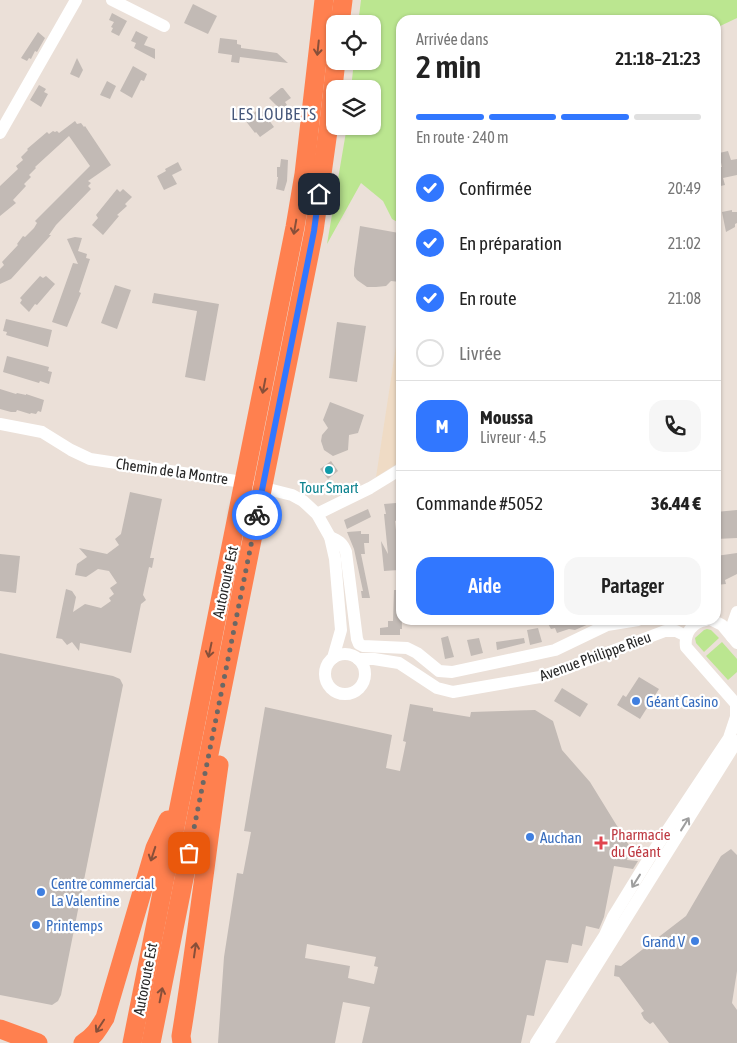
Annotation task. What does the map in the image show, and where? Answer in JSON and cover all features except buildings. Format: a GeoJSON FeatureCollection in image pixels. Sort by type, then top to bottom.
{"type":"FeatureCollection","features":[{"type":"Feature","properties":{"kind":"highway","name":"Autoroute Est"},"geometry":{"type":"LineString","coordinates":[[151,1043],[248,559],[253,485],[304,174],[324,0]]}},
{"type":"Feature","properties":{"kind":"highway"},"geometry":{"type":"LineString","coordinates":[[341,15],[343,0]]}},
{"type":"Feature","properties":{"kind":"highway","name":"Autoroute Est"},"geometry":{"type":"LineString","coordinates":[[132,1043],[180,794],[314,231],[335,70]]}},
{"type":"Feature","properties":{"kind":"highway"},"geometry":{"type":"LineString","coordinates":[[182,1043],[181,1036],[196,946],[206,855],[248,559]]}},
{"type":"Feature","properties":{"kind":"highway"},"geometry":{"type":"LineString","coordinates":[[83,1043],[91,1038],[99,1029],[105,1018],[155,848],[180,794]]}},
{"type":"Feature","properties":{"kind":"highway"},"geometry":{"type":"LineString","coordinates":[[185,1016],[188,1043]]}},
{"type":"Feature","properties":{"kind":"highway"},"geometry":{"type":"LineString","coordinates":[[0,1029],[38,1043]]}},
{"type":"Feature","properties":{"kind":"street"},"geometry":{"type":"LineString","coordinates":[[0,133],[76,0]]}},
{"type":"Feature","properties":{"kind":"street"},"geometry":{"type":"LineString","coordinates":[[112,0],[164,26]]}},
{"type":"Feature","properties":{"kind":"street","name":"Chemin de la Montre"},"geometry":{"type":"LineString","coordinates":[[0,424],[42,432],[90,459],[236,480],[292,495],[303,501],[316,514],[330,537]]}},
{"type":"Feature","properties":{"kind":"street"},"geometry":{"type":"LineString","coordinates":[[316,514],[370,488],[396,472]]}},
{"type":"Feature","properties":{"kind":"street"},"geometry":{"type":"LineString","coordinates":[[330,537],[340,541],[346,552],[359,644],[363,646],[412,650],[439,671],[452,672],[555,650],[605,625]]}},
{"type":"Feature","properties":{"kind":"street"},"geometry":{"type":"LineString","coordinates":[[330,537],[335,559],[341,630],[332,658],[325,669],[326,683],[335,692],[349,694],[360,687],[382,664],[393,662]]}},
{"type":"Feature","properties":{"kind":"street"},"geometry":{"type":"LineString","coordinates":[[721,618],[737,612]]}},
{"type":"Feature","properties":{"kind":"street"},"geometry":{"type":"LineString","coordinates":[[734,640],[731,629],[737,612]]}},
{"type":"Feature","properties":{"kind":"street"},"geometry":{"type":"LineString","coordinates":[[721,624],[734,640]]}},
{"type":"Feature","properties":{"kind":"street"},"geometry":{"type":"LineString","coordinates":[[638,625],[641,640]]}},
{"type":"Feature","properties":{"kind":"street"},"geometry":{"type":"LineString","coordinates":[[536,1043],[605,935],[613,917],[658,845],[729,738],[736,717],[736,705],[686,648],[686,636],[694,625]]}},
{"type":"Feature","properties":{"kind":"street"},"geometry":{"type":"LineString","coordinates":[[341,630],[364,669],[364,681]]}},
{"type":"Feature","properties":{"kind":"street","name":"Avenue Philippe Rieu"},"geometry":{"type":"LineString","coordinates":[[356,658],[399,664],[437,688],[453,692],[540,677],[665,632],[676,631],[686,636]]}},
{"type":"Feature","properties":{"kind":"street"},"geometry":{"type":"LineString","coordinates":[[332,658],[339,654],[356,658]]}},
{"type":"Feature","properties":{"kind":"street"},"geometry":{"type":"LineString","coordinates":[[548,1043],[737,741]]}},
{"type":"Feature","properties":{"kind":"shaded area"},"geometry":{"type":"Polygon","coordinates":[[[396,346],[396,464],[376,477],[396,346]]]}},
{"type":"Feature","properties":{"kind":"green space"},"geometry":{"type":"Polygon","coordinates":[[[361,0],[737,0],[737,18],[721,26],[721,15],[396,15],[396,221],[392,219],[383,201],[361,183],[327,244],[345,135],[381,135],[381,80],[352,80],[353,70],[381,70],[381,15],[359,15],[361,0]]]}},
{"type":"Feature","properties":{"kind":"green space"},"geometry":{"type":"Polygon","coordinates":[[[707,629],[711,630],[719,638],[704,652],[696,643],[695,638],[707,629]]]}},
{"type":"Feature","properties":{"kind":"green space"},"geometry":{"type":"Polygon","coordinates":[[[722,642],[737,659],[737,672],[728,680],[706,656],[722,642]]]}},
{"type":"Feature","properties":{"kind":"way so far"},"geometry":{"type":"LineString","coordinates":[[189,853],[257,515]]}},
{"type":"Feature","properties":{"kind":"place","name":"Tour Smart"},"geometry":{"type":"Point","coordinates":[329,470]}},
{"type":"Feature","properties":{"kind":"place","name":"Géant Casino"},"geometry":{"type":"Point","coordinates":[636,701]}},
{"type":"Feature","properties":{"kind":"place","name":"Auchan"},"geometry":{"type":"Point","coordinates":[530,837]}},
{"type":"Feature","properties":{"kind":"place","name":"Pharmacie du Géant"},"geometry":{"type":"Point","coordinates":[601,843]}},
{"type":"Feature","properties":{"kind":"place","name":"Centre commercial La Valentine"},"geometry":{"type":"Point","coordinates":[41,892]}},
{"type":"Feature","properties":{"kind":"place","name":"Printemps"},"geometry":{"type":"Point","coordinates":[36,925]}},
{"type":"Feature","properties":{"kind":"place","name":"Grand V"},"geometry":{"type":"Point","coordinates":[695,941]}},
{"type":"Feature","properties":{"kind":"district","name":"LES LOUBETS"},"geometry":{"type":"Point","coordinates":[274,114]}},
{"type":"Feature","properties":{"kind":"route"},"geometry":{"type":"LineString","coordinates":[[257,515],[314,231],[319,194]]}}]}
